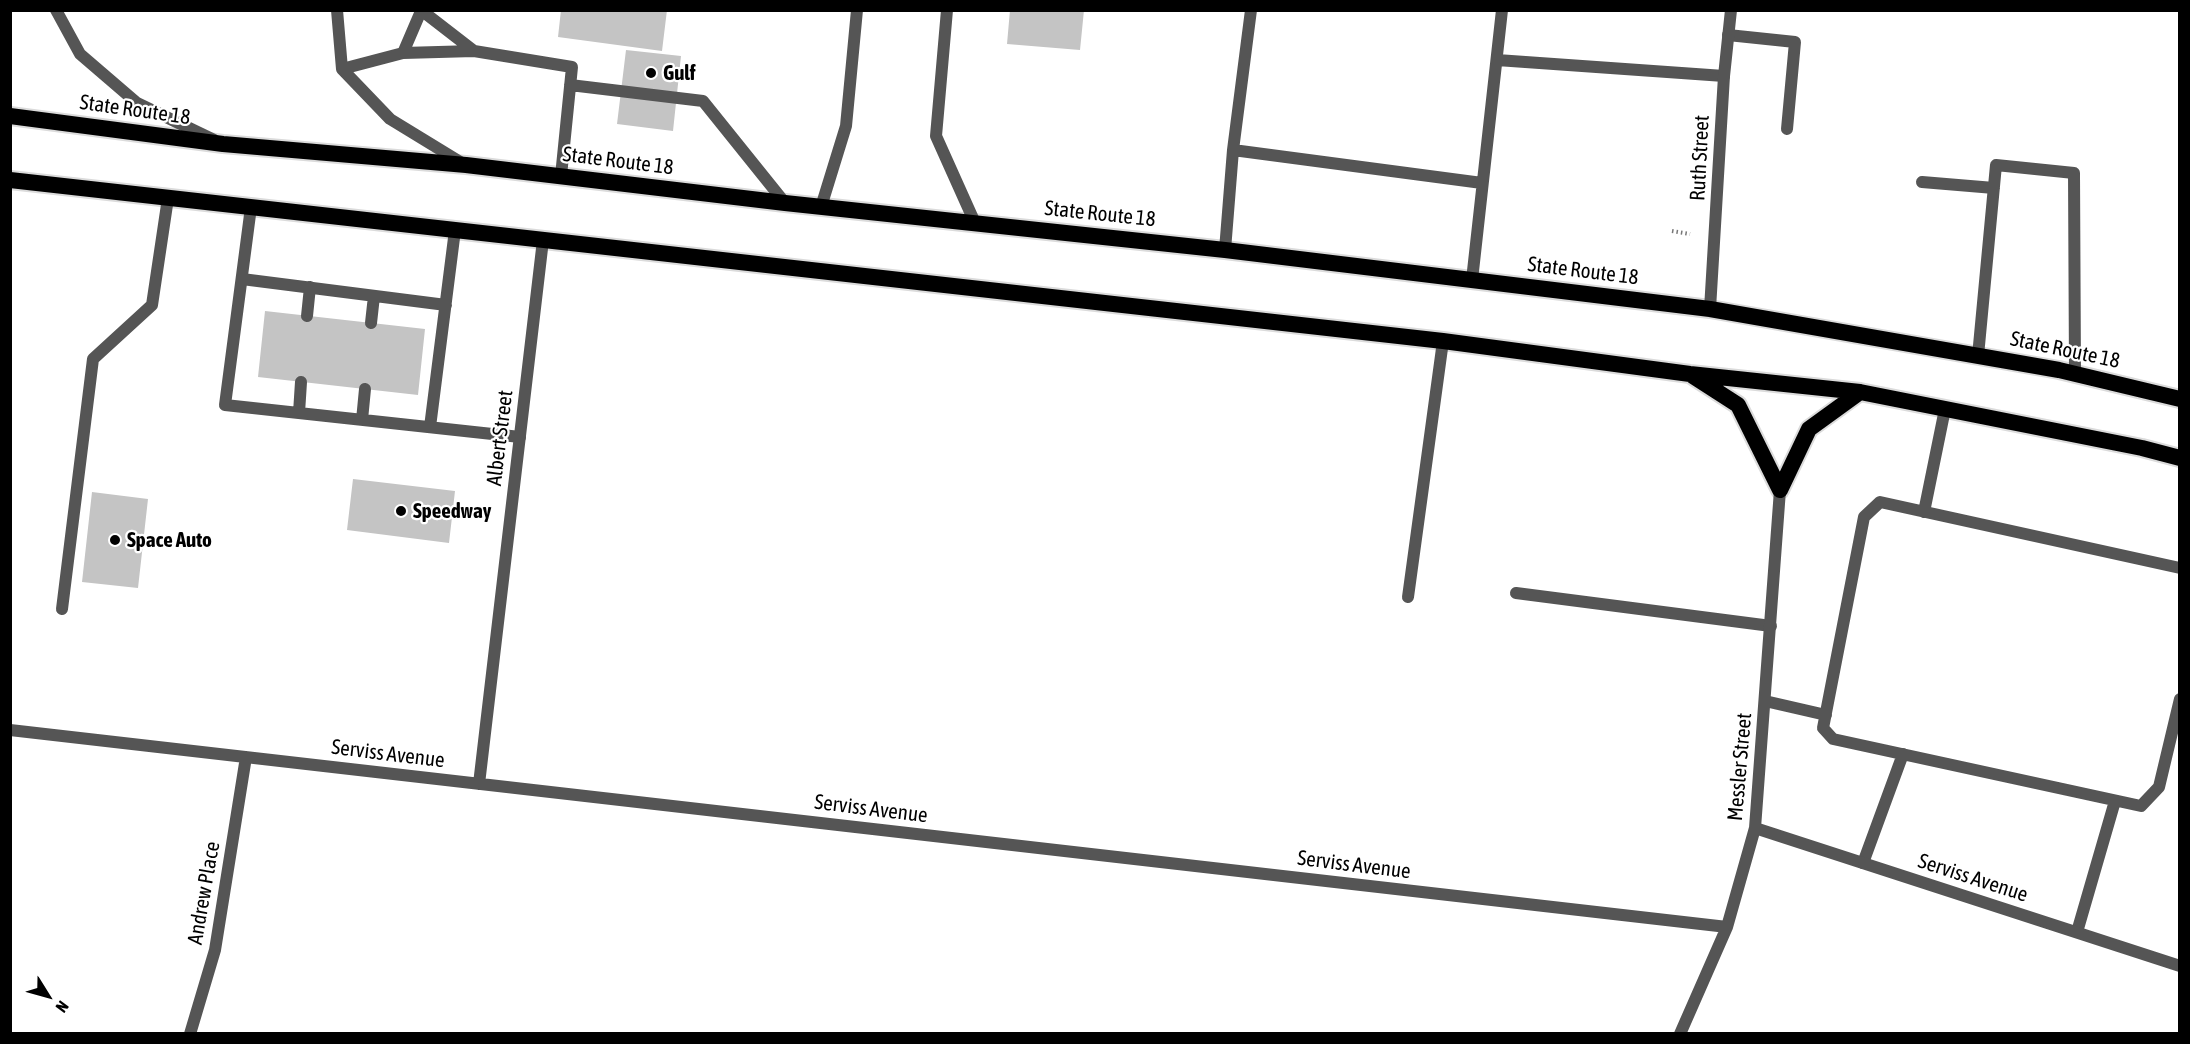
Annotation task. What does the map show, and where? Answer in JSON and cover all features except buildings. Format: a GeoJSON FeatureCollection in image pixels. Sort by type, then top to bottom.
{"type":"FeatureCollection","features":[{"type":"Feature","properties":{"kind":"highway","name":"State Route 18"},"geometry":{"type":"LineString","coordinates":[[10,116],[223,144],[466,165],[785,203],[1225,250],[1710,309],[2075,374],[2180,399]]}},
{"type":"Feature","properties":{"kind":"highway"},"geometry":{"type":"LineString","coordinates":[[10,180],[1443,341],[1690,374],[1860,392],[2142,448],[2180,458]]}},
{"type":"Feature","properties":{"kind":"highway"},"geometry":{"type":"LineString","coordinates":[[1690,374],[1738,405],[1780,490]]}},
{"type":"Feature","properties":{"kind":"highway"},"geometry":{"type":"LineString","coordinates":[[1780,490],[1809,429],[1860,392]]}},
{"type":"Feature","properties":{"kind":"street"},"geometry":{"type":"LineString","coordinates":[[56,10],[80,54],[137,103],[223,144]]}},
{"type":"Feature","properties":{"kind":"street"},"geometry":{"type":"LineString","coordinates":[[337,10],[342,69],[390,119],[466,165]]}},
{"type":"Feature","properties":{"kind":"street"},"geometry":{"type":"LineString","coordinates":[[821,207],[846,126],[857,10]]}},
{"type":"Feature","properties":{"kind":"street"},"geometry":{"type":"LineString","coordinates":[[947,10],[936,136],[975,224]]}},
{"type":"Feature","properties":{"kind":"street"},"geometry":{"type":"LineString","coordinates":[[1225,250],[1233,150],[1251,10]]}},
{"type":"Feature","properties":{"kind":"street"},"geometry":{"type":"LineString","coordinates":[[1472,280],[1502,10]]}},
{"type":"Feature","properties":{"kind":"street","name":"Ruth Street"},"geometry":{"type":"LineString","coordinates":[[1710,309],[1724,76],[1731,10]]}},
{"type":"Feature","properties":{"kind":"street"},"geometry":{"type":"LineString","coordinates":[[403,53],[421,11],[474,51]]}},
{"type":"Feature","properties":{"kind":"street"},"geometry":{"type":"LineString","coordinates":[[1728,35],[1795,42],[1787,129]]}},
{"type":"Feature","properties":{"kind":"street"},"geometry":{"type":"LineString","coordinates":[[342,69],[403,53],[474,51],[572,67],[561,176]]}},
{"type":"Feature","properties":{"kind":"street"},"geometry":{"type":"LineString","coordinates":[[1497,60],[1724,76]]}},
{"type":"Feature","properties":{"kind":"street"},"geometry":{"type":"LineString","coordinates":[[570,85],[703,101],[785,203]]}},
{"type":"Feature","properties":{"kind":"street"},"geometry":{"type":"LineString","coordinates":[[1233,150],[1482,183]]}},
{"type":"Feature","properties":{"kind":"street"},"geometry":{"type":"LineString","coordinates":[[1978,356],[1996,165],[2074,173],[2075,374]]}},
{"type":"Feature","properties":{"kind":"street"},"geometry":{"type":"LineString","coordinates":[[1922,182],[1994,188]]}},
{"type":"Feature","properties":{"kind":"street"},"geometry":{"type":"LineString","coordinates":[[62,609],[93,359],[152,305],[168,198]]}},
{"type":"Feature","properties":{"kind":"street"},"geometry":{"type":"LineString","coordinates":[[251,207],[225,405],[520,437]]}},
{"type":"Feature","properties":{"kind":"street"},"geometry":{"type":"LineString","coordinates":[[430,427],[454,230]]}},
{"type":"Feature","properties":{"kind":"street","name":"Albert Street"},"geometry":{"type":"LineString","coordinates":[[479,784],[543,240]]}},
{"type":"Feature","properties":{"kind":"street"},"geometry":{"type":"LineString","coordinates":[[242,279],[446,305]]}},
{"type":"Feature","properties":{"kind":"street"},"geometry":{"type":"LineString","coordinates":[[307,316],[310,287]]}},
{"type":"Feature","properties":{"kind":"street"},"geometry":{"type":"LineString","coordinates":[[371,323],[374,296]]}},
{"type":"Feature","properties":{"kind":"street"},"geometry":{"type":"LineString","coordinates":[[1408,597],[1443,341]]}},
{"type":"Feature","properties":{"kind":"street"},"geometry":{"type":"LineString","coordinates":[[299,413],[301,382]]}},
{"type":"Feature","properties":{"kind":"street"},"geometry":{"type":"LineString","coordinates":[[362,420],[365,389]]}},
{"type":"Feature","properties":{"kind":"street"},"geometry":{"type":"LineString","coordinates":[[1924,512],[1945,409]]}},
{"type":"Feature","properties":{"kind":"street","name":"Messler Street"},"geometry":{"type":"LineString","coordinates":[[1680,1034],[1727,927],[1755,828],[1780,490]]}},
{"type":"Feature","properties":{"kind":"street"},"geometry":{"type":"LineString","coordinates":[[2180,567],[1880,502],[1864,517],[1823,728],[1833,739],[2141,807],[2159,787],[2180,699]]}},
{"type":"Feature","properties":{"kind":"street"},"geometry":{"type":"LineString","coordinates":[[1516,593],[1770,626]]}},
{"type":"Feature","properties":{"kind":"street"},"geometry":{"type":"LineString","coordinates":[[1765,701],[1826,715]]}},
{"type":"Feature","properties":{"kind":"street","name":"Serviss Avenue"},"geometry":{"type":"LineString","coordinates":[[10,730],[1727,927]]}},
{"type":"Feature","properties":{"kind":"street"},"geometry":{"type":"LineString","coordinates":[[1863,863],[1903,754]]}},
{"type":"Feature","properties":{"kind":"street","name":"Andrew Place"},"geometry":{"type":"LineString","coordinates":[[190,1034],[215,950],[246,757]]}},
{"type":"Feature","properties":{"kind":"street"},"geometry":{"type":"LineString","coordinates":[[2077,932],[2115,801]]}},
{"type":"Feature","properties":{"kind":"street","name":"Serviss Avenue"},"geometry":{"type":"LineString","coordinates":[[1755,828],[2180,966]]}},
{"type":"Feature","properties":{"kind":"place","name":"Gulf"},"geometry":{"type":"Point","coordinates":[651,73]}},
{"type":"Feature","properties":{"kind":"place","name":"Speedway"},"geometry":{"type":"Point","coordinates":[401,511]}},
{"type":"Feature","properties":{"kind":"place","name":"Space Auto"},"geometry":{"type":"Point","coordinates":[115,540]}}]}
